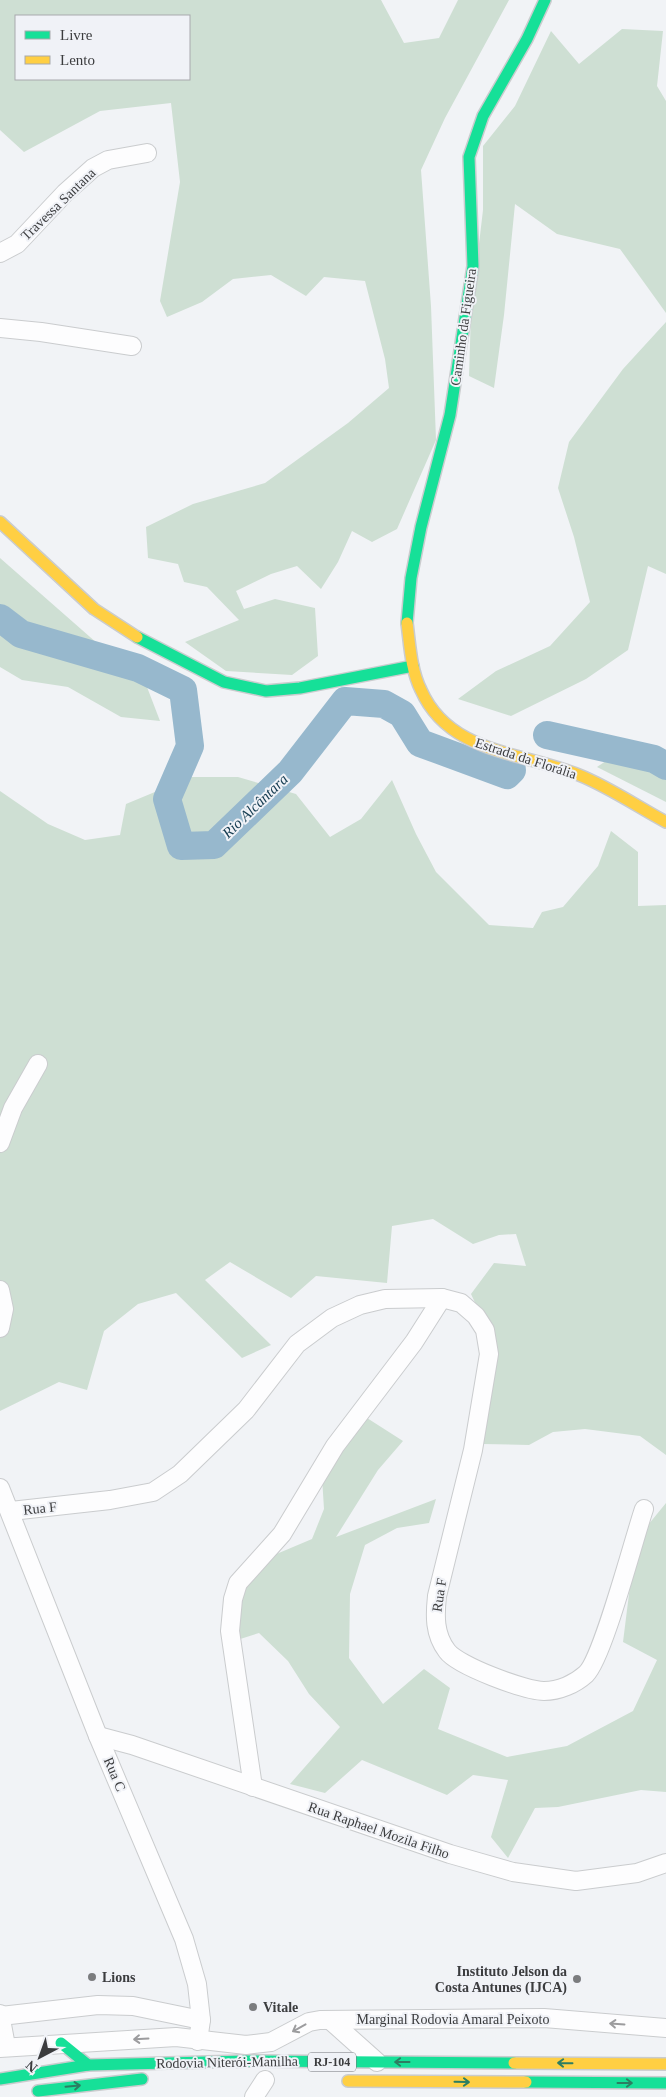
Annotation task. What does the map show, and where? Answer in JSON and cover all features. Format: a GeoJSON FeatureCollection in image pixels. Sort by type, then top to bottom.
{"type":"FeatureCollection","features":[{"type":"Feature","properties":{"kind":"main road","name":"Caminho da Figueira"},"geometry":{"type":"LineString","coordinates":[[413,666],[407,621],[411,578],[421,527],[450,415],[473,266],[468,157],[472,141],[480,123],[545,0]]}},
{"type":"Feature","properties":{"kind":"main road"},"geometry":{"type":"LineString","coordinates":[[0,522],[94,609],[153,647],[224,682],[266,691],[292,689],[413,666]]}},
{"type":"Feature","properties":{"kind":"main road","name":"Estrada da Florália"},"geometry":{"type":"LineString","coordinates":[[413,666],[420,689],[430,708],[452,730],[502,753],[579,775],[666,822]]}},
{"type":"Feature","properties":{"kind":"main road"},"geometry":{"type":"LineString","coordinates":[[61,2043],[88,2065]]}},
{"type":"Feature","properties":{"kind":"main road","name":"Rodovia Niterói-Manilha"},"geometry":{"type":"LineString","coordinates":[[0,2079],[88,2065],[247,2053],[377,2062],[666,2064]]}},
{"type":"Feature","properties":{"kind":"main road","name":"Rodovia Niterói-Manilha"},"geometry":{"type":"LineString","coordinates":[[24,2094],[49,2089],[150,2078]]}},
{"type":"Feature","properties":{"kind":"main road","name":"RJ-104"},"geometry":{"type":"LineString","coordinates":[[338,2081],[571,2084],[666,2083]]}},
{"type":"Feature","properties":{"kind":"street","name":"Travessa Santana"},"geometry":{"type":"LineString","coordinates":[[0,253],[17,244],[93,168],[108,160],[147,153]]}},
{"type":"Feature","properties":{"kind":"street"},"geometry":{"type":"LineString","coordinates":[[0,328],[41,332],[132,346]]}},
{"type":"Feature","properties":{"kind":"street"},"geometry":{"type":"LineString","coordinates":[[0,1143],[13,1108],[38,1064]]}},
{"type":"Feature","properties":{"kind":"street"},"geometry":{"type":"LineString","coordinates":[[0,1290],[4,1316],[0,1328]]}},
{"type":"Feature","properties":{"kind":"street"},"geometry":{"type":"LineString","coordinates":[[253,1787],[230,1631],[233,1599],[238,1583],[258,1558],[282,1534],[335,1446],[414,1342],[442,1298]]}},
{"type":"Feature","properties":{"kind":"street","name":"Rua F"},"geometry":{"type":"LineString","coordinates":[[11,1511],[110,1500],[153,1492],[180,1474],[246,1410],[297,1344],[332,1318],[360,1304],[385,1299],[442,1298],[461,1303],[476,1316],[485,1330],[489,1354],[473,1450],[437,1596],[435,1618],[438,1635],[447,1651],[473,1670],[542,1691],[569,1685],[586,1675],[592,1666],[606,1629],[644,1509]]}},
{"type":"Feature","properties":{"kind":"street","name":"Rua C"},"geometry":{"type":"LineString","coordinates":[[0,1488],[11,1511],[98,1736],[184,1939],[197,1984],[201,2020],[198,2040]]}},
{"type":"Feature","properties":{"kind":"street","name":"Rua Raphael Mozila Filho"},"geometry":{"type":"LineString","coordinates":[[98,1736],[132,1744],[450,1854],[513,1872],[576,1880],[636,1873],[666,1863]]}},
{"type":"Feature","properties":{"kind":"street"},"geometry":{"type":"LineString","coordinates":[[3,2047],[0,2015],[98,2005],[133,2006],[201,2020]]}},
{"type":"Feature","properties":{"kind":"street","name":"Marginal Rodovia Amaral Peixoto"},"geometry":{"type":"LineString","coordinates":[[3,2047],[176,2037],[198,2040],[247,2053],[309,2022],[330,2020],[544,2018],[666,2028]]}},
{"type":"Feature","properties":{"kind":"street"},"geometry":{"type":"LineString","coordinates":[[330,2020],[377,2062]]}},
{"type":"Feature","properties":{"kind":"street"},"geometry":{"type":"LineString","coordinates":[[338,2081],[362,2097]]}},
{"type":"Feature","properties":{"kind":"street"},"geometry":{"type":"LineString","coordinates":[[552,2097],[571,2084]]}},
{"type":"Feature","properties":{"kind":"green space"},"geometry":{"type":"Polygon","coordinates":[[[0,0],[381,0],[404,43],[439,38],[458,0],[509,0],[445,118],[421,170],[431,306],[436,440],[397,529],[372,542],[352,531],[338,562],[321,589],[297,566],[271,574],[236,591],[244,609],[275,599],[315,608],[318,656],[292,675],[226,671],[185,642],[239,620],[207,587],[184,582],[178,564],[148,558],[146,527],[193,504],[265,483],[348,423],[389,388],[385,359],[365,281],[324,277],[306,296],[271,275],[233,279],[202,302],[167,317],[160,301],[180,182],[171,103],[100,111],[24,152],[0,130],[0,0]]]}},
{"type":"Feature","properties":{"kind":"green space"},"geometry":{"type":"Polygon","coordinates":[[[622,29],[663,31],[657,86],[666,101],[666,313],[620,249],[557,234],[515,204],[504,315],[494,388],[469,376],[471,312],[483,210],[483,146],[515,106],[551,31],[579,64],[622,29]]]}},
{"type":"Feature","properties":{"kind":"green space"},"geometry":{"type":"Polygon","coordinates":[[[666,322],[666,574],[648,566],[628,650],[586,679],[511,716],[458,699],[496,671],[550,646],[590,602],[574,537],[558,488],[569,442],[623,369],[666,322]]]}},
{"type":"Feature","properties":{"kind":"green space"},"geometry":{"type":"Polygon","coordinates":[[[0,558],[147,687],[160,721],[121,717],[68,687],[22,680],[0,667],[0,558]]]}},
{"type":"Feature","properties":{"kind":"green space"},"geometry":{"type":"Polygon","coordinates":[[[628,746],[666,761],[666,802],[597,767],[628,746]]]}},
{"type":"Feature","properties":{"kind":"green space"},"geometry":{"type":"Polygon","coordinates":[[[191,777],[238,777],[296,794],[330,837],[361,819],[392,780],[416,834],[436,872],[489,925],[533,928],[542,912],[563,907],[598,866],[611,831],[638,852],[638,906],[666,905],[666,1455],[640,1436],[585,1429],[553,1432],[529,1445],[483,1444],[493,1341],[471,1294],[494,1263],[526,1266],[516,1234],[499,1235],[473,1244],[433,1219],[392,1226],[387,1283],[316,1276],[291,1298],[230,1262],[205,1280],[271,1345],[242,1358],[176,1293],[138,1304],[104,1331],[87,1390],[59,1382],[0,1411],[0,791],[48,824],[85,840],[120,835],[126,804],[191,777]]]}},
{"type":"Feature","properties":{"kind":"green space"},"geometry":{"type":"Polygon","coordinates":[[[367,1418],[403,1441],[378,1470],[336,1537],[436,1499],[429,1523],[397,1528],[365,1545],[350,1594],[349,1658],[383,1704],[424,1669],[450,1688],[438,1729],[507,1757],[567,1746],[633,1711],[657,1660],[623,1642],[631,1578],[648,1525],[666,1503],[666,1792],[641,1790],[558,1807],[535,1808],[508,1858],[491,1837],[508,1780],[473,1775],[447,1795],[362,1760],[325,1793],[290,1784],[340,1727],[309,1694],[288,1661],[259,1633],[234,1641],[245,1578],[267,1558],[312,1539],[324,1509],[322,1477],[347,1434],[367,1418]]]}},
{"type":"Feature","properties":{"kind":"waterway","name":"Rio Alcântara"},"geometry":{"type":"LineString","coordinates":[[0,618],[21,634],[138,668],[183,690],[190,746],[167,799],[181,846],[214,845],[290,772],[345,701],[384,704],[402,714],[420,743],[507,775],[512,770]]}},
{"type":"Feature","properties":{"kind":"waterway","name":"Rio Alcântara"},"geometry":{"type":"LineString","coordinates":[[547,735],[654,759],[666,766]]}},
{"type":"Feature","properties":{"kind":"traffic: fast"},"geometry":{"type":"LineString","coordinates":[[407,623],[411,578],[421,527],[450,415],[473,266],[469,157],[483,116],[527,39],[545,0]]}},
{"type":"Feature","properties":{"kind":"traffic: fast"},"geometry":{"type":"LineString","coordinates":[[137,637],[224,682],[266,691],[300,688],[413,666]]}},
{"type":"Feature","properties":{"kind":"traffic: fast"},"geometry":{"type":"LineString","coordinates":[[61,2043],[88,2065]]}},
{"type":"Feature","properties":{"kind":"traffic: fast"},"geometry":{"type":"LineString","coordinates":[[0,2079],[88,2065],[247,2061],[514,2063]]}},
{"type":"Feature","properties":{"kind":"traffic: fast"},"geometry":{"type":"LineString","coordinates":[[38,2091],[142,2079]]}},
{"type":"Feature","properties":{"kind":"traffic: fast"},"geometry":{"type":"LineString","coordinates":[[526,2082],[666,2083]]}},
{"type":"Feature","properties":{"kind":"traffic: slow"},"geometry":{"type":"LineString","coordinates":[[0,522],[94,609],[137,637]]}},
{"type":"Feature","properties":{"kind":"traffic: slow"},"geometry":{"type":"LineString","coordinates":[[407,623],[411,658],[421,690],[434,711],[450,727],[469,739],[489,748],[579,775],[612,791],[666,822]]}},
{"type":"Feature","properties":{"kind":"traffic: slow"},"geometry":{"type":"LineString","coordinates":[[514,2063],[666,2064]]}},
{"type":"Feature","properties":{"kind":"traffic: slow"},"geometry":{"type":"LineString","coordinates":[[348,2081],[526,2082]]}},
{"type":"Feature","properties":{"kind":"place","name":"Lions"},"geometry":{"type":"Point","coordinates":[92,1977]}},
{"type":"Feature","properties":{"kind":"place","name":"Instituto Jelson da Costa Antunes (IJCA)"},"geometry":{"type":"Point","coordinates":[577,1979]}},
{"type":"Feature","properties":{"kind":"place","name":"Vitale"},"geometry":{"type":"Point","coordinates":[253,2007]}}]}
